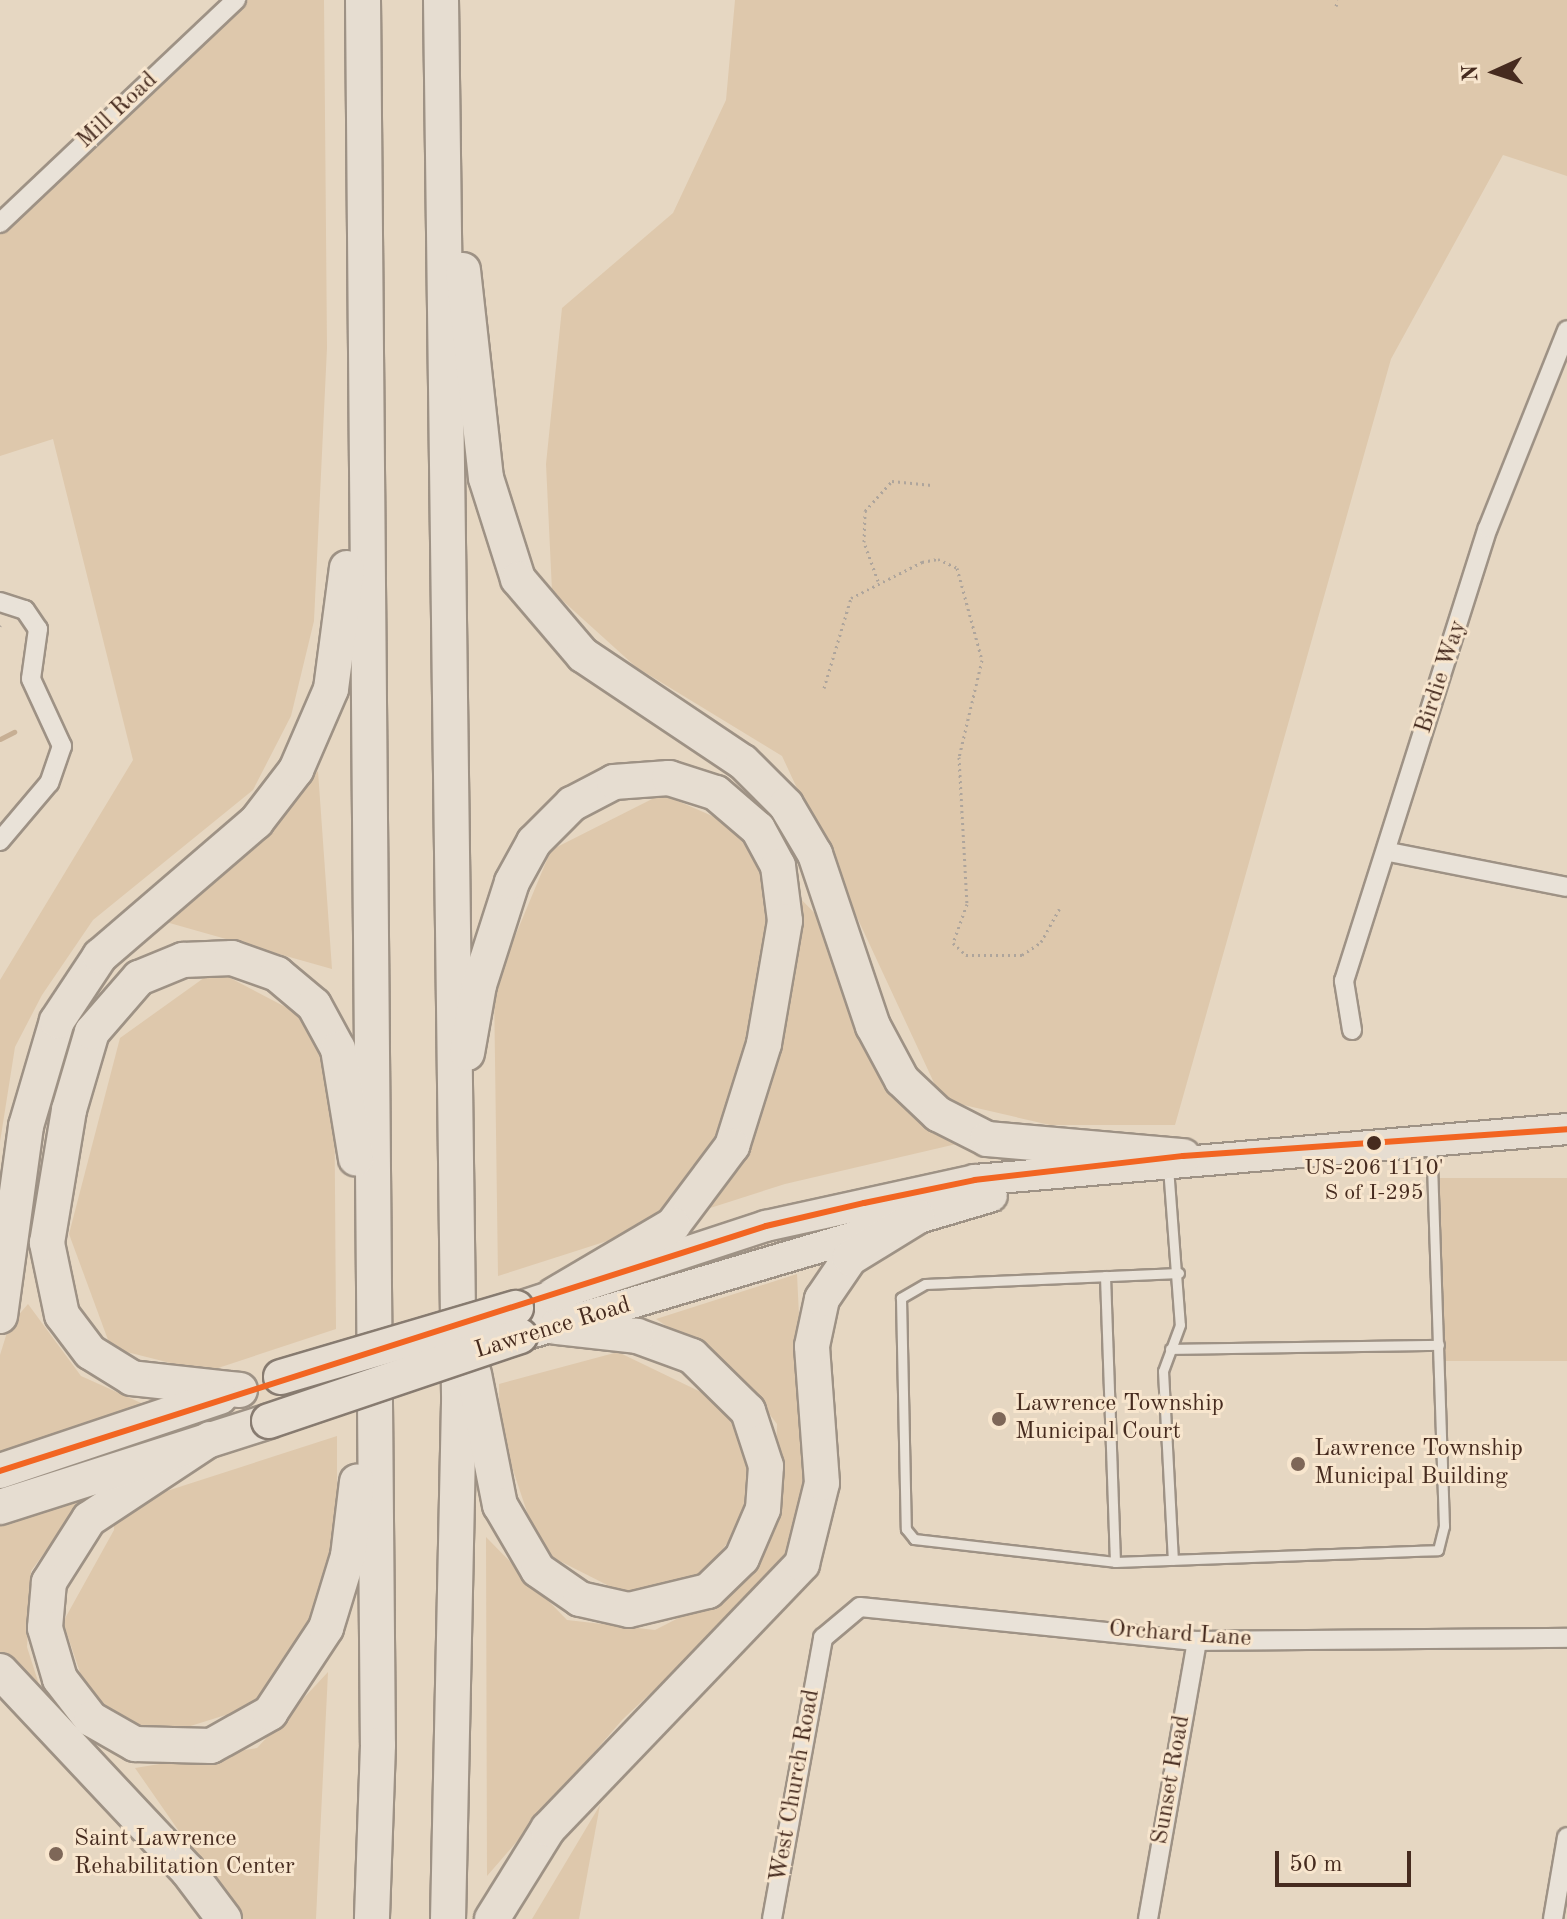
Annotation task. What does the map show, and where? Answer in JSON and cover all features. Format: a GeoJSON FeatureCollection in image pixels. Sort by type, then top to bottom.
{"type":"FeatureCollection","features":[{"type":"Feature","properties":{"kind":"highway"},"geometry":{"type":"LineString","coordinates":[[363,0],[375,1284],[372,1919]]}},
{"type":"Feature","properties":{"kind":"highway"},"geometry":{"type":"LineString","coordinates":[[442,7],[456,1297],[448,1919]]}},
{"type":"Feature","properties":{"kind":"highway"},"geometry":{"type":"LineString","coordinates":[[441,78],[486,478],[505,549],[536,605],[583,655],[743,762],[786,805],[815,854],[885,1054],[919,1098],[962,1128],[1014,1145],[1175,1158]]}},
{"type":"Feature","properties":{"kind":"highway"},"geometry":{"type":"LineString","coordinates":[[0,1316],[26,1126],[57,1021],[130,925],[271,806],[331,689],[346,609],[364,156]]}},
{"type":"Feature","properties":{"kind":"highway"},"geometry":{"type":"LineString","coordinates":[[455,1221],[479,985],[528,850],[572,804],[614,782],[669,778],[722,796],[770,846],[786,907],[774,995],[741,1125],[719,1171],[682,1217],[555,1311]]}},
{"type":"Feature","properties":{"kind":"highway"},"geometry":{"type":"LineString","coordinates":[[240,1390],[156,1385],[110,1366],[75,1334],[53,1291],[47,1243],[82,1062],[105,1010],[139,978],[183,960],[232,958],[277,974],[314,1005],[342,1066],[375,1284]]}},
{"type":"Feature","properties":{"kind":"highway"},"geometry":{"type":"LineString","coordinates":[[492,1919],[548,1829],[802,1564],[822,1483],[812,1346],[822,1299],[850,1258],[917,1217]]}},
{"type":"Feature","properties":{"kind":"highway"},"geometry":{"type":"LineString","coordinates":[[456,1297],[500,1505],[538,1570],[580,1599],[629,1610],[708,1591],[742,1558],[763,1509],[766,1466],[748,1411],[692,1356],[555,1311]]}},
{"type":"Feature","properties":{"kind":"highway","name":"Lawrence Road"},"geometry":{"type":"LineString","coordinates":[[0,1471],[281,1377],[518,1322]]}},
{"type":"Feature","properties":{"kind":"highway","name":"Lawrence Road"},"geometry":{"type":"LineString","coordinates":[[0,1507],[269,1421],[518,1322]]}},
{"type":"Feature","properties":{"kind":"highway"},"geometry":{"type":"LineString","coordinates":[[210,1439],[89,1519],[55,1568],[45,1605],[50,1656],[73,1701],[114,1734],[160,1749],[211,1746],[254,1726],[311,1657],[348,1556],[358,1437],[374,1372]]}},
{"type":"Feature","properties":{"kind":"highway"},"geometry":{"type":"LineString","coordinates":[[0,1671],[188,1871],[224,1919]]}},
{"type":"Feature","properties":{"kind":"main road","name":"Lawrence Road"},"geometry":{"type":"LineString","coordinates":[[555,1311],[780,1222],[975,1180],[1175,1158],[1567,1129]]}},
{"type":"Feature","properties":{"kind":"main road","name":"Lawrence Road"},"geometry":{"type":"LineString","coordinates":[[518,1322],[1110,1165]]}},
{"type":"Feature","properties":{"kind":"street","name":"Mill Road"},"geometry":{"type":"LineString","coordinates":[[0,223],[236,0]]}},
{"type":"Feature","properties":{"kind":"street","name":"Birdie Way"},"geometry":{"type":"LineString","coordinates":[[1352,1030],[1344,981],[1389,852],[1488,528],[1567,330]]}},
{"type":"Feature","properties":{"kind":"street"},"geometry":{"type":"LineString","coordinates":[[0,602],[25,610],[38,629],[31,679],[62,746],[49,783],[0,841]]}},
{"type":"Feature","properties":{"kind":"street"},"geometry":{"type":"LineString","coordinates":[[1389,852],[1567,887]]}},
{"type":"Feature","properties":{"kind":"street","name":"Orchard Lane"},"geometry":{"type":"LineString","coordinates":[[819,1653],[838,1618],[876,1606],[1197,1641],[1567,1638]]}},
{"type":"Feature","properties":{"kind":"street","name":"Sunset Road"},"geometry":{"type":"LineString","coordinates":[[1148,1919],[1197,1641]]}},
{"type":"Feature","properties":{"kind":"street","name":"West Church Road"},"geometry":{"type":"LineString","coordinates":[[772,1919],[819,1653]]}},
{"type":"Feature","properties":{"kind":"street"},"geometry":{"type":"LineString","coordinates":[[1553,1919],[1567,1837]]}},
{"type":"Feature","properties":{"kind":"lane"},"geometry":{"type":"LineString","coordinates":[[1179,1273],[925,1284],[901,1298],[896,1311],[906,1529],[914,1539],[1115,1562],[1438,1550],[1444,1526],[1431,1138]]}},
{"type":"Feature","properties":{"kind":"lane"},"geometry":{"type":"LineString","coordinates":[[1173,1560],[1163,1371],[1180,1325],[1175,1158]]}},
{"type":"Feature","properties":{"kind":"lane"},"geometry":{"type":"LineString","coordinates":[[1105,1276],[1115,1562]]}},
{"type":"Feature","properties":{"kind":"lane"},"geometry":{"type":"LineString","coordinates":[[1170,1349],[1439,1345]]}},
{"type":"Feature","properties":{"kind":"path"},"geometry":{"type":"LineString","coordinates":[[1336,6],[1338,0]]}},
{"type":"Feature","properties":{"kind":"path"},"geometry":{"type":"LineString","coordinates":[[878,581],[864,542],[865,511],[892,481],[932,485]]}},
{"type":"Feature","properties":{"kind":"path"},"geometry":{"type":"LineString","coordinates":[[824,688],[847,606],[878,581],[922,562],[949,561],[966,581],[981,642],[959,757],[967,904],[954,931],[957,951],[1032,951],[1059,909]]}},
{"type":"Feature","properties":{"kind":"shaded area"},"geometry":{"type":"Polygon","coordinates":[[[248,0],[324,0],[327,348],[314,621],[291,716],[253,790],[93,920],[42,995],[15,1047],[0,1142],[0,980],[133,760],[53,439],[0,456],[0,229],[248,0]]]}},
{"type":"Feature","properties":{"kind":"shaded area"},"geometry":{"type":"Polygon","coordinates":[[[735,0],[1567,0],[1567,176],[1503,155],[1391,359],[1175,1125],[1050,1125],[942,1100],[782,756],[636,667],[552,591],[546,464],[562,308],[673,213],[726,100],[735,0]]]}},
{"type":"Feature","properties":{"kind":"shaded area"},"geometry":{"type":"Polygon","coordinates":[[[318,771],[332,969],[166,922],[241,859],[318,771]]]}},
{"type":"Feature","properties":{"kind":"shaded area"},"geometry":{"type":"Polygon","coordinates":[[[662,794],[726,822],[830,929],[888,1080],[965,1142],[785,1184],[498,1276],[494,987],[551,850],[662,794]]]}},
{"type":"Feature","properties":{"kind":"shaded area"},"geometry":{"type":"Polygon","coordinates":[[[215,970],[316,1023],[334,1049],[336,1329],[206,1372],[111,1348],[69,1234],[120,1038],[215,970]]]}},
{"type":"Feature","properties":{"kind":"shaded area"},"geometry":{"type":"Polygon","coordinates":[[[1436,1178],[1567,1178],[1567,1361],[1436,1361],[1436,1178]]]}},
{"type":"Feature","properties":{"kind":"shaded area"},"geometry":{"type":"Polygon","coordinates":[[[797,1274],[808,1502],[782,1570],[623,1719],[487,1876],[486,1537],[567,1620],[655,1630],[739,1587],[774,1524],[777,1424],[740,1376],[656,1319],[797,1274]]]}},
{"type":"Feature","properties":{"kind":"shaded area"},"geometry":{"type":"Polygon","coordinates":[[[28,1304],[81,1376],[150,1407],[0,1457],[0,1355],[9,1326],[28,1304]]]}},
{"type":"Feature","properties":{"kind":"shaded area"},"geometry":{"type":"Polygon","coordinates":[[[618,1352],[736,1409],[754,1508],[699,1580],[621,1592],[540,1551],[506,1449],[500,1453],[499,1384],[618,1352]]]}},
{"type":"Feature","properties":{"kind":"shaded area"},"geometry":{"type":"Polygon","coordinates":[[[337,1436],[337,1580],[270,1701],[149,1739],[90,1702],[63,1622],[114,1530],[114,1508],[337,1436]]]}},
{"type":"Feature","properties":{"kind":"shaded area"},"geometry":{"type":"Polygon","coordinates":[[[85,1497],[31,1571],[27,1647],[43,1697],[0,1659],[0,1526],[85,1497]]]}},
{"type":"Feature","properties":{"kind":"shaded area"},"geometry":{"type":"Polygon","coordinates":[[[328,1672],[316,1919],[240,1919],[135,1768],[257,1748],[328,1672]]]}},
{"type":"Feature","properties":{"kind":"shaded area"},"geometry":{"type":"Polygon","coordinates":[[[600,1805],[579,1919],[532,1919],[600,1805]]]}},
{"type":"Feature","properties":{"kind":"waterway"},"geometry":{"type":"LineString","coordinates":[[0,739],[14,732]]}},
{"type":"Feature","properties":{"kind":"transit line"},"geometry":{"type":"LineString","coordinates":[[0,1471],[766,1226],[864,1203],[975,1180],[1183,1156],[1567,1129]]}},
{"type":"Feature","properties":{"kind":"place","name":"US-206 1110' S of I-295"},"geometry":{"type":"Point","coordinates":[1374,1143]}},
{"type":"Feature","properties":{"kind":"place","name":"Lawrence Township Municipal Court"},"geometry":{"type":"Point","coordinates":[999,1419]}},
{"type":"Feature","properties":{"kind":"place","name":"Lawrence Township Municipal Building"},"geometry":{"type":"Point","coordinates":[1298,1464]}},
{"type":"Feature","properties":{"kind":"place","name":"Saint Lawrence Rehabilitation Center"},"geometry":{"type":"Point","coordinates":[56,1854]}}]}
